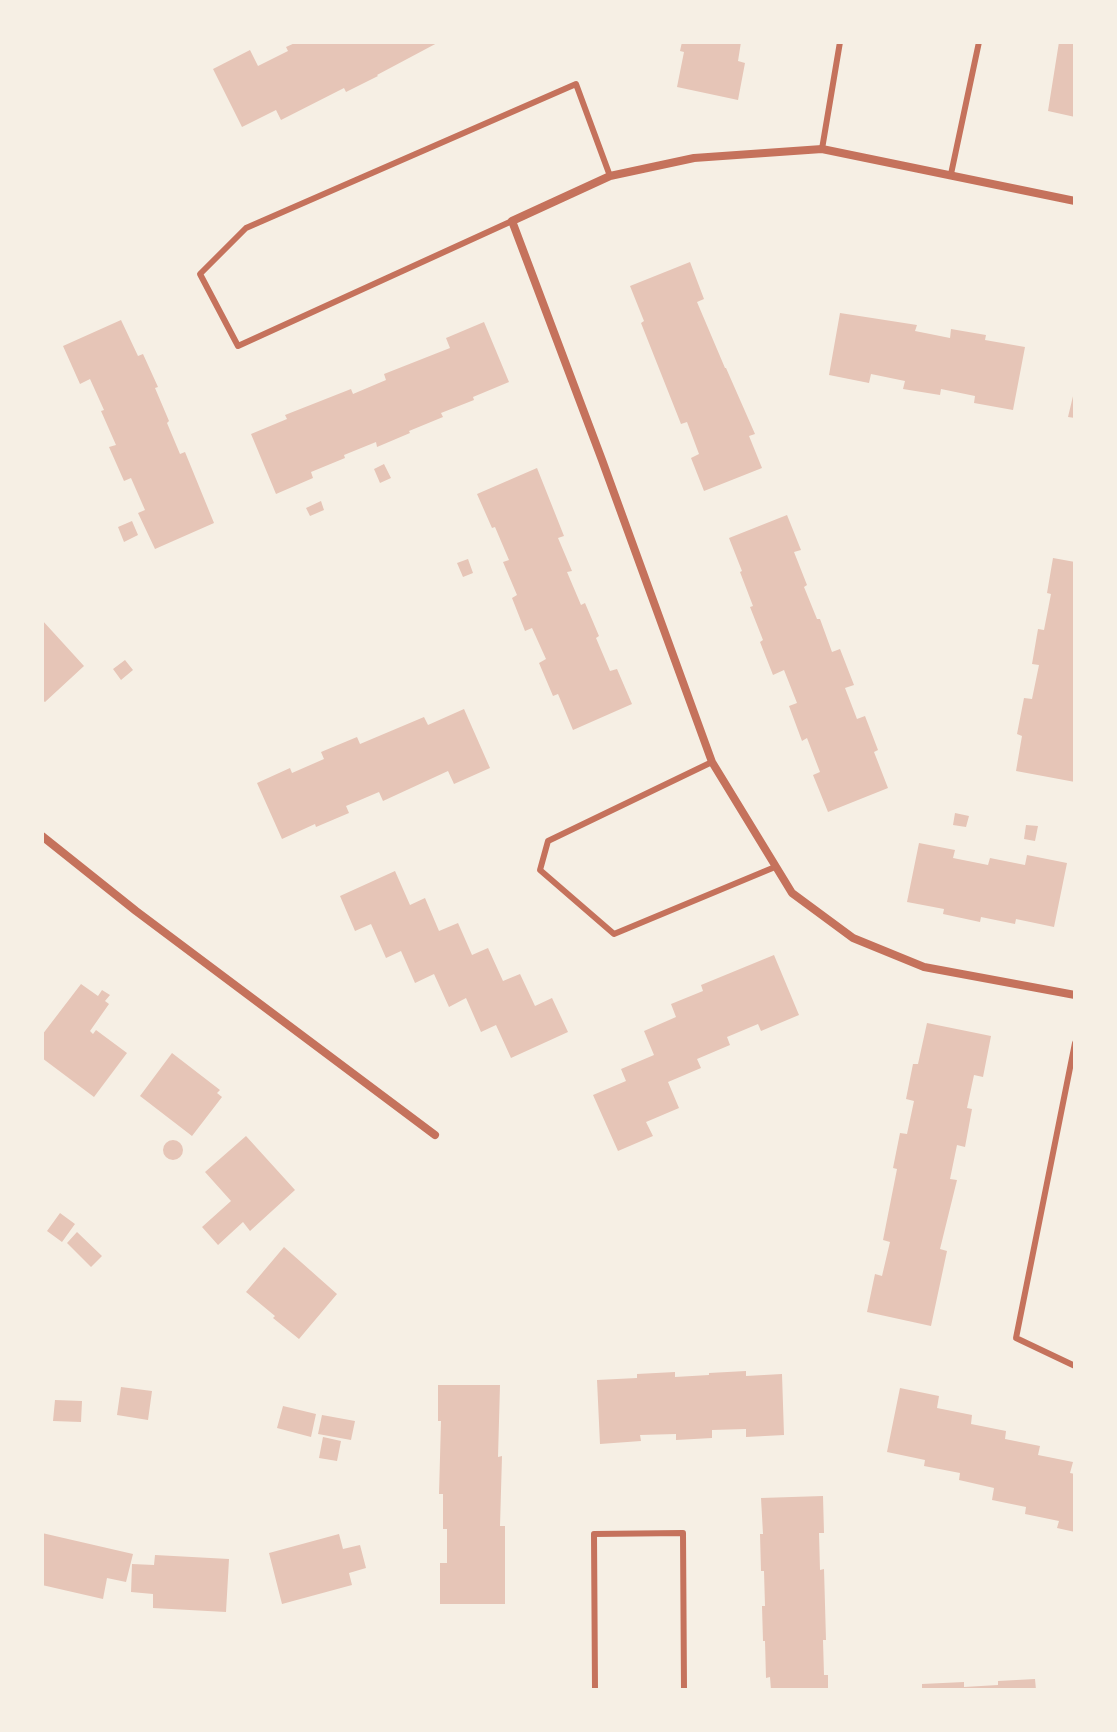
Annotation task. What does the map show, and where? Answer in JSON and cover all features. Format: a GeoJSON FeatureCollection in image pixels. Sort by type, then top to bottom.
{"type":"FeatureCollection","features":[{"type":"Feature","properties":{"kind":"street"},"geometry":{"type":"LineString","coordinates":[[1075,201],[822,149],[694,158],[610,176],[512,221],[712,762],[792,893],[853,938],[924,967],[1075,995]]}},
{"type":"Feature","properties":{"kind":"street"},"geometry":{"type":"LineString","coordinates":[[42,836],[136,911],[435,1135]]}},
{"type":"Feature","properties":{"kind":"lane"},"geometry":{"type":"LineString","coordinates":[[822,149],[840,42]]}},
{"type":"Feature","properties":{"kind":"lane"},"geometry":{"type":"LineString","coordinates":[[951,174],[979,42]]}},
{"type":"Feature","properties":{"kind":"lane"},"geometry":{"type":"LineString","coordinates":[[512,221],[238,346],[200,274],[246,228],[576,84],[610,176]]}},
{"type":"Feature","properties":{"kind":"lane"},"geometry":{"type":"LineString","coordinates":[[712,762],[548,841],[540,870],[614,934],[775,867]]}},
{"type":"Feature","properties":{"kind":"lane"},"geometry":{"type":"LineString","coordinates":[[1075,1043],[1016,1338],[1075,1366]]}},
{"type":"Feature","properties":{"kind":"lane"},"geometry":{"type":"LineString","coordinates":[[595,1690],[594,1534],[683,1533],[684,1690]]}},
{"type":"Feature","properties":{"kind":"building"},"geometry":{"type":"Polygon","coordinates":[[[297,42],[439,42],[346,92],[344,88],[281,120],[276,110],[242,127],[213,69],[250,50],[258,66],[288,51],[286,47],[297,42]]]}},
{"type":"Feature","properties":{"kind":"building"},"geometry":{"type":"Polygon","coordinates":[[[682,42],[741,42],[738,61],[745,63],[738,100],[677,87],[684,52],[680,51],[682,42]]]}},
{"type":"Feature","properties":{"kind":"building"},"geometry":{"type":"Polygon","coordinates":[[[1059,42],[1075,42],[1075,117],[1048,111],[1059,42]]]}},
{"type":"Feature","properties":{"kind":"building"},"geometry":{"type":"Polygon","coordinates":[[[690,262],[704,299],[697,302],[755,434],[749,436],[762,468],[704,491],[691,458],[699,454],[687,422],[681,424],[641,323],[644,321],[630,286],[690,262]]]}},
{"type":"Feature","properties":{"kind":"building"},"geometry":{"type":"Polygon","coordinates":[[[840,313],[917,325],[915,331],[950,338],[951,329],[986,335],[985,340],[1025,347],[1013,410],[974,403],[975,396],[941,389],[940,395],[903,389],[905,381],[871,374],[869,383],[829,375],[840,313]]]}},
{"type":"Feature","properties":{"kind":"building"},"geometry":{"type":"Polygon","coordinates":[[[121,320],[138,356],[143,354],[158,387],[155,388],[180,454],[185,452],[214,523],[155,549],[138,513],[145,510],[131,478],[124,481],[109,447],[116,445],[90,379],[80,384],[63,346],[121,320]]]}},
{"type":"Feature","properties":{"kind":"building"},"geometry":{"type":"Polygon","coordinates":[[[484,322],[509,382],[441,413],[443,417],[410,433],[377,447],[376,442],[344,455],[345,458],[311,472],[313,478],[276,494],[251,434],[287,419],[285,415],[351,389],[353,394],[386,380],[384,374],[450,348],[446,338],[484,322]]]}},
{"type":"Feature","properties":{"kind":"building"},"geometry":{"type":"Polygon","coordinates":[[[1075,392],[1075,418],[1068,417],[1075,392]]]}},
{"type":"Feature","properties":{"kind":"building"},"geometry":{"type":"Polygon","coordinates":[[[384,464],[391,478],[380,483],[374,469],[384,464]]]}},
{"type":"Feature","properties":{"kind":"building"},"geometry":{"type":"Polygon","coordinates":[[[537,468],[564,536],[558,538],[572,571],[567,572],[581,605],[585,603],[610,671],[617,669],[632,704],[573,730],[558,694],[553,696],[539,663],[546,659],[532,628],[525,631],[512,598],[517,595],[503,562],[509,560],[477,494],[537,468]]]}},
{"type":"Feature","properties":{"kind":"building"},"geometry":{"type":"Polygon","coordinates":[[[321,501],[324,510],[310,516],[306,508],[321,501]]]}},
{"type":"Feature","properties":{"kind":"building"},"geometry":{"type":"Polygon","coordinates":[[[787,515],[801,550],[794,552],[807,585],[804,587],[832,652],[840,649],[854,685],[845,688],[857,719],[865,716],[888,788],[828,812],[813,775],[820,772],[807,738],[802,741],[789,706],[797,703],[784,670],[773,675],[729,538],[787,515]]]}},
{"type":"Feature","properties":{"kind":"building"},"geometry":{"type":"Polygon","coordinates":[[[132,521],[138,535],[124,542],[118,527],[132,521]]]}},
{"type":"Feature","properties":{"kind":"building"},"geometry":{"type":"Polygon","coordinates":[[[1053,558],[1075,562],[1075,782],[1016,771],[1022,736],[1017,734],[1024,698],[1032,699],[1039,665],[1032,664],[1038,629],[1044,630],[1051,594],[1047,593],[1053,558]]]}},
{"type":"Feature","properties":{"kind":"building"},"geometry":{"type":"Polygon","coordinates":[[[468,559],[473,573],[463,577],[457,563],[468,559]]]}},
{"type":"Feature","properties":{"kind":"building"},"geometry":{"type":"Polygon","coordinates":[[[42,620],[84,666],[45,702],[42,700],[42,620]]]}},
{"type":"Feature","properties":{"kind":"building"},"geometry":{"type":"Polygon","coordinates":[[[125,660],[133,670],[121,680],[113,669],[125,660]]]}},
{"type":"Feature","properties":{"kind":"building"},"geometry":{"type":"Polygon","coordinates":[[[464,709],[490,768],[454,784],[448,771],[383,801],[379,792],[346,806],[349,813],[282,839],[257,783],[290,768],[292,773],[324,759],[321,752],[357,737],[360,744],[424,717],[428,725],[464,709]]]}},
{"type":"Feature","properties":{"kind":"building"},"geometry":{"type":"Polygon","coordinates":[[[955,813],[969,816],[966,827],[953,825],[955,813]]]}},
{"type":"Feature","properties":{"kind":"building"},"geometry":{"type":"Polygon","coordinates":[[[1026,825],[1038,826],[1035,841],[1024,839],[1026,825]]]}},
{"type":"Feature","properties":{"kind":"building"},"geometry":{"type":"Polygon","coordinates":[[[919,843],[955,850],[953,858],[988,865],[990,858],[1025,865],[1027,855],[1067,863],[1054,927],[1016,919],[1015,924],[981,917],[980,922],[943,914],[944,909],[907,902],[919,843]]]}},
{"type":"Feature","properties":{"kind":"building"},"geometry":{"type":"Polygon","coordinates":[[[395,871],[410,905],[425,898],[439,931],[458,923],[472,955],[488,948],[503,981],[520,974],[535,1006],[552,998],[568,1032],[511,1058],[496,1025],[481,1032],[466,998],[449,1007],[434,974],[415,983],[401,951],[386,958],[371,924],[355,931],[340,896],[395,871]]]}},
{"type":"Feature","properties":{"kind":"building"},"geometry":{"type":"Polygon","coordinates":[[[774,955],[799,1015],[761,1031],[758,1024],[727,1037],[730,1045],[697,1059],[701,1068],[668,1082],[679,1108],[646,1122],[653,1136],[618,1151],[593,1095],[626,1081],[621,1069],[654,1055],[644,1031],[676,1017],[671,1004],[703,991],[701,985],[774,955]]]}},
{"type":"Feature","properties":{"kind":"building"},"geometry":{"type":"Polygon","coordinates":[[[81,984],[98,996],[102,990],[110,995],[105,1001],[109,1004],[90,1031],[93,1034],[96,1030],[127,1053],[94,1097],[42,1058],[42,1035],[81,984]]]}},
{"type":"Feature","properties":{"kind":"building"},"geometry":{"type":"Polygon","coordinates":[[[927,1023],[991,1036],[983,1077],[974,1075],[967,1108],[972,1109],[965,1147],[957,1145],[950,1179],[957,1180],[940,1249],[947,1251],[931,1326],[867,1312],[875,1274],[882,1276],[890,1242],[883,1240],[897,1169],[893,1168],[900,1133],[907,1134],[914,1101],[906,1099],[913,1064],[918,1064],[927,1023]]]}},
{"type":"Feature","properties":{"kind":"building"},"geometry":{"type":"Polygon","coordinates":[[[172,1053],[220,1090],[217,1093],[222,1097],[192,1136],[140,1096],[172,1053]]]}},
{"type":"Feature","properties":{"kind":"building"},"geometry":{"type":"Polygon","coordinates":[[[246,1136],[295,1190],[250,1231],[243,1222],[218,1245],[202,1227],[231,1201],[205,1172],[246,1136]]]}},
{"type":"Feature","properties":{"kind":"building"},"geometry":{"type":"Polygon","coordinates":[[[173,1140],[180,1143],[183,1150],[180,1157],[173,1160],[166,1157],[163,1150],[166,1143],[173,1140]]]}},
{"type":"Feature","properties":{"kind":"building"},"geometry":{"type":"Polygon","coordinates":[[[60,1213],[75,1224],[62,1242],[47,1231],[60,1213]]]}},
{"type":"Feature","properties":{"kind":"building"},"geometry":{"type":"Polygon","coordinates":[[[77,1232],[102,1256],[91,1267],[67,1243],[77,1232]]]}},
{"type":"Feature","properties":{"kind":"building"},"geometry":{"type":"Polygon","coordinates":[[[284,1247],[337,1294],[299,1339],[246,1292],[284,1247]]]}},
{"type":"Feature","properties":{"kind":"building"},"geometry":{"type":"Polygon","coordinates":[[[746,1371],[746,1376],[782,1374],[784,1435],[746,1437],[746,1429],[712,1430],[712,1438],[676,1440],[676,1434],[640,1435],[641,1441],[600,1444],[597,1380],[637,1378],[637,1374],[675,1372],[675,1377],[746,1371]]]}},
{"type":"Feature","properties":{"kind":"building"},"geometry":{"type":"Polygon","coordinates":[[[438,1385],[500,1385],[498,1457],[502,1456],[500,1526],[505,1526],[505,1604],[440,1604],[440,1563],[447,1563],[447,1529],[443,1529],[443,1494],[439,1494],[441,1421],[438,1421],[438,1385]]]}},
{"type":"Feature","properties":{"kind":"building"},"geometry":{"type":"Polygon","coordinates":[[[121,1387],[152,1391],[148,1420],[117,1415],[121,1387]]]}},
{"type":"Feature","properties":{"kind":"building"},"geometry":{"type":"Polygon","coordinates":[[[900,1388],[939,1396],[937,1408],[972,1415],[971,1424],[1006,1431],[1005,1439],[1040,1446],[1038,1455],[1073,1462],[1070,1473],[1075,1474],[1075,1532],[1057,1528],[1059,1521],[1025,1514],[1026,1507],[992,1500],[994,1488],[959,1480],[960,1473],[924,1466],[925,1460],[887,1452],[900,1388]]]}},
{"type":"Feature","properties":{"kind":"building"},"geometry":{"type":"Polygon","coordinates":[[[55,1400],[82,1401],[81,1422],[53,1421],[55,1400]]]}},
{"type":"Feature","properties":{"kind":"building"},"geometry":{"type":"Polygon","coordinates":[[[283,1406],[316,1414],[311,1437],[277,1428],[283,1406]]]}},
{"type":"Feature","properties":{"kind":"building"},"geometry":{"type":"Polygon","coordinates":[[[322,1415],[355,1421],[351,1440],[318,1434],[322,1415]]]}},
{"type":"Feature","properties":{"kind":"building"},"geometry":{"type":"Polygon","coordinates":[[[323,1437],[341,1441],[337,1461],[319,1458],[323,1437]]]}},
{"type":"Feature","properties":{"kind":"building"},"geometry":{"type":"Polygon","coordinates":[[[823,1496],[824,1533],[819,1533],[820,1570],[824,1569],[824,1675],[828,1675],[828,1690],[771,1690],[770,1677],[766,1678],[763,1641],[762,1606],[765,1606],[764,1571],[761,1571],[761,1498],[823,1496]]]}},
{"type":"Feature","properties":{"kind":"building"},"geometry":{"type":"Polygon","coordinates":[[[42,1533],[133,1554],[126,1582],[107,1578],[103,1599],[42,1585],[42,1533]]]}},
{"type":"Feature","properties":{"kind":"building"},"geometry":{"type":"Polygon","coordinates":[[[339,1534],[343,1549],[360,1545],[366,1568],[349,1573],[352,1585],[282,1604],[269,1553],[339,1534]]]}},
{"type":"Feature","properties":{"kind":"building"},"geometry":{"type":"Polygon","coordinates":[[[155,1555],[229,1559],[226,1612],[153,1608],[153,1594],[131,1592],[132,1564],[154,1565],[155,1555]]]}},
{"type":"Feature","properties":{"kind":"building"},"geometry":{"type":"Polygon","coordinates":[[[1035,1679],[1036,1690],[922,1690],[922,1684],[964,1682],[964,1687],[1035,1679]]]}}]}
